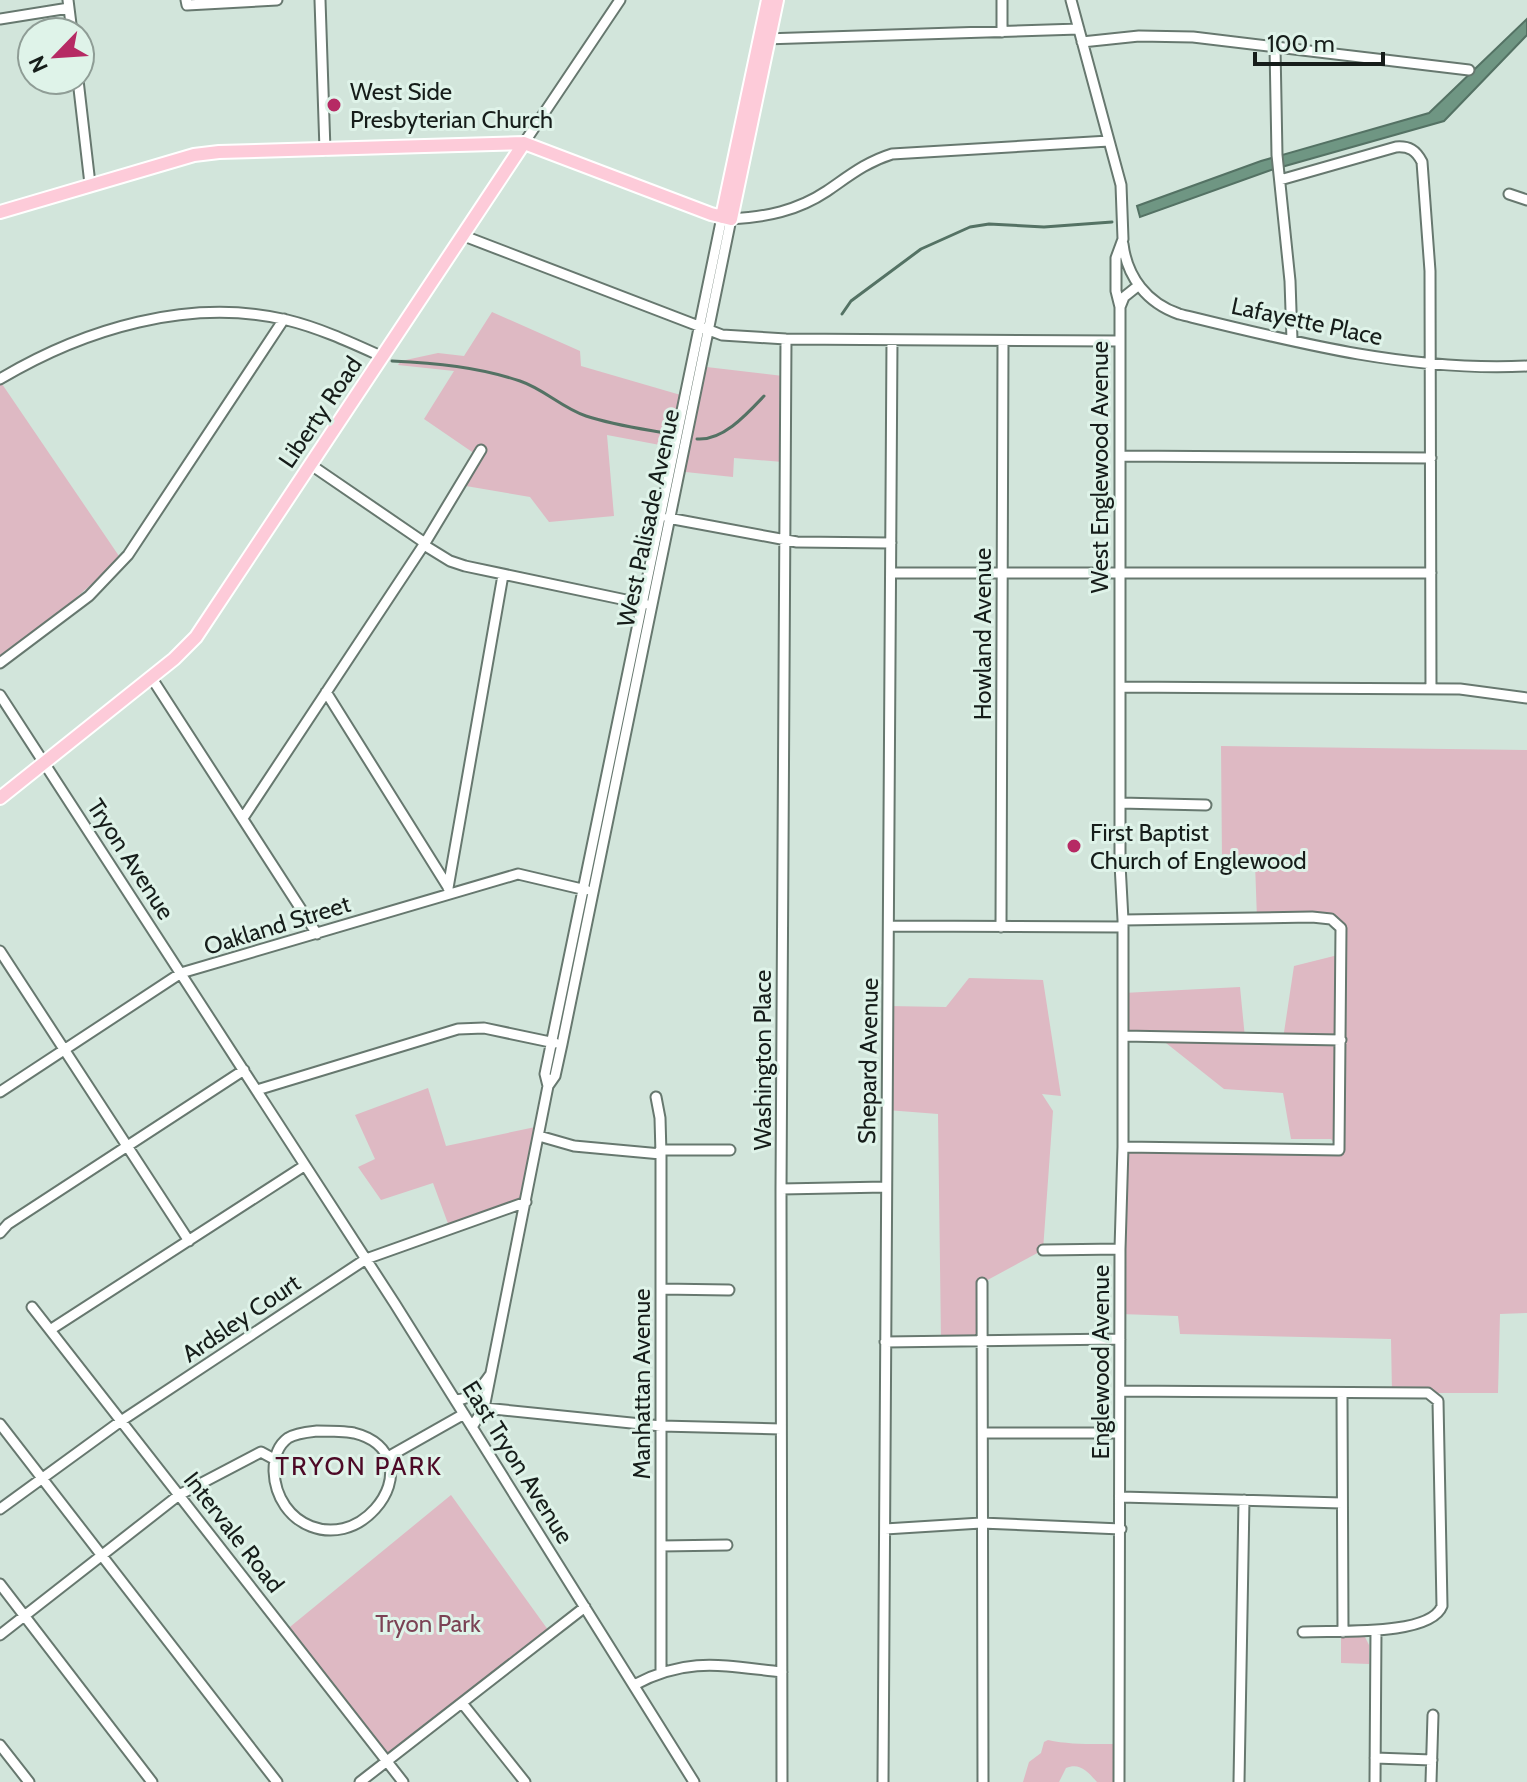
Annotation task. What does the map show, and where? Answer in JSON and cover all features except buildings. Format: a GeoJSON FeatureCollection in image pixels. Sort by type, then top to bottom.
{"type":"FeatureCollection","features":[{"type":"Feature","properties":{"kind":"main road","name":"West Palisade Avenue"},"geometry":{"type":"LineString","coordinates":[[765,39],[768,0]]}},
{"type":"Feature","properties":{"kind":"main road","name":"West Palisade Avenue"},"geometry":{"type":"LineString","coordinates":[[726,218],[765,39],[777,0]]}},
{"type":"Feature","properties":{"kind":"main road"},"geometry":{"type":"LineString","coordinates":[[0,212],[194,155],[524,143],[726,218]]}},
{"type":"Feature","properties":{"kind":"main road","name":"Liberty Road"},"geometry":{"type":"LineString","coordinates":[[0,798],[196,637],[524,143]]}},
{"type":"Feature","properties":{"kind":"street"},"geometry":{"type":"LineString","coordinates":[[186,2],[277,0]]}},
{"type":"Feature","properties":{"kind":"street"},"geometry":{"type":"LineString","coordinates":[[320,0],[325,150]]}},
{"type":"Feature","properties":{"kind":"street","name":"Liberty Road"},"geometry":{"type":"LineString","coordinates":[[524,143],[620,0]]}},
{"type":"Feature","properties":{"kind":"street"},"geometry":{"type":"LineString","coordinates":[[1002,0],[1002,32]]}},
{"type":"Feature","properties":{"kind":"street","name":"West Englewood Avenue"},"geometry":{"type":"LineString","coordinates":[[1071,0],[1121,185],[1123,239],[1116,258],[1116,291],[1120,307],[1123,942]]}},
{"type":"Feature","properties":{"kind":"street"},"geometry":{"type":"LineString","coordinates":[[0,19],[68,4]]}},
{"type":"Feature","properties":{"kind":"street"},"geometry":{"type":"LineString","coordinates":[[765,39],[1079,29]]}},
{"type":"Feature","properties":{"kind":"street"},"geometry":{"type":"LineString","coordinates":[[1082,42],[1166,36],[1469,70]]}},
{"type":"Feature","properties":{"kind":"street"},"geometry":{"type":"LineString","coordinates":[[1275,47],[1277,155],[1290,281],[1292,340]]}},
{"type":"Feature","properties":{"kind":"street"},"geometry":{"type":"LineString","coordinates":[[80,96],[90,184]]}},
{"type":"Feature","properties":{"kind":"street"},"geometry":{"type":"LineString","coordinates":[[726,218],[774,215],[792,210],[824,193],[866,164],[892,154],[1109,141]]}},
{"type":"Feature","properties":{"kind":"street"},"geometry":{"type":"LineString","coordinates":[[1279,178],[1396,147],[1408,146],[1418,154],[1423,171],[1430,271],[1431,688]]}},
{"type":"Feature","properties":{"kind":"street"},"geometry":{"type":"LineString","coordinates":[[1509,194],[1527,200]]}},
{"type":"Feature","properties":{"kind":"street","name":"West Palisade Avenue"},"geometry":{"type":"LineString","coordinates":[[472,1427],[484,1408],[548,1086],[555,1076],[557,1043],[726,218]]}},
{"type":"Feature","properties":{"kind":"street"},"geometry":{"type":"LineString","coordinates":[[464,236],[704,330],[744,337],[1120,341]]}},
{"type":"Feature","properties":{"kind":"street"},"geometry":{"type":"LineString","coordinates":[[1120,307],[1124,297],[1139,285],[1128,266],[1123,239]]}},
{"type":"Feature","properties":{"kind":"street","name":"Lafayette Place"},"geometry":{"type":"LineString","coordinates":[[1139,285],[1151,299],[1174,312],[1292,340],[1431,365],[1527,366]]}},
{"type":"Feature","properties":{"kind":"street"},"geometry":{"type":"LineString","coordinates":[[0,379],[76,341],[135,323],[221,313],[284,319],[333,334],[383,357]]}},
{"type":"Feature","properties":{"kind":"street"},"geometry":{"type":"LineString","coordinates":[[0,663],[89,596],[128,555],[284,319]]}},
{"type":"Feature","properties":{"kind":"street","name":"Washington Place"},"geometry":{"type":"LineString","coordinates":[[782,1782],[781,1189],[786,339]]}},
{"type":"Feature","properties":{"kind":"street","name":"Shepard Avenue"},"geometry":{"type":"LineString","coordinates":[[883,1782],[892,340]]}},
{"type":"Feature","properties":{"kind":"street","name":"Howland Avenue"},"geometry":{"type":"LineString","coordinates":[[1001,927],[1003,341]]}},
{"type":"Feature","properties":{"kind":"street"},"geometry":{"type":"LineString","coordinates":[[243,818],[424,544],[481,450]]}},
{"type":"Feature","properties":{"kind":"street"},"geometry":{"type":"LineString","coordinates":[[1120,456],[1431,458]]}},
{"type":"Feature","properties":{"kind":"street"},"geometry":{"type":"LineString","coordinates":[[311,465],[450,561],[647,605]]}},
{"type":"Feature","properties":{"kind":"street"},"geometry":{"type":"LineString","coordinates":[[665,517],[785,541],[891,543]]}},
{"type":"Feature","properties":{"kind":"street"},"geometry":{"type":"LineString","coordinates":[[891,573],[1431,573]]}},
{"type":"Feature","properties":{"kind":"street"},"geometry":{"type":"LineString","coordinates":[[450,891],[503,575]]}},
{"type":"Feature","properties":{"kind":"street"},"geometry":{"type":"LineString","coordinates":[[151,677],[317,934]]}},
{"type":"Feature","properties":{"kind":"street"},"geometry":{"type":"LineString","coordinates":[[1120,687],[1431,688],[1527,698]]}},
{"type":"Feature","properties":{"kind":"street"},"geometry":{"type":"LineString","coordinates":[[326,692],[450,891]]}},
{"type":"Feature","properties":{"kind":"street","name":"Tryon Avenue"},"geometry":{"type":"LineString","coordinates":[[0,695],[304,1166]]}},
{"type":"Feature","properties":{"kind":"street"},"geometry":{"type":"LineString","coordinates":[[1120,803],[1206,805]]}},
{"type":"Feature","properties":{"kind":"street","name":"Oakland Street"},"geometry":{"type":"LineString","coordinates":[[0,1092],[181,973],[450,891],[518,874],[588,890]]}},
{"type":"Feature","properties":{"kind":"street"},"geometry":{"type":"LineString","coordinates":[[889,926],[1001,927],[1312,917],[1331,919],[1341,928],[1339,1150],[1123,1147]]}},
{"type":"Feature","properties":{"kind":"street","name":"Englewood Avenue"},"geometry":{"type":"LineString","coordinates":[[1119,1782],[1123,942]]}},
{"type":"Feature","properties":{"kind":"street"},"geometry":{"type":"LineString","coordinates":[[0,951],[189,1241]]}},
{"type":"Feature","properties":{"kind":"street"},"geometry":{"type":"LineString","coordinates":[[257,1090],[458,1029],[484,1028],[557,1043]]}},
{"type":"Feature","properties":{"kind":"street"},"geometry":{"type":"LineString","coordinates":[[1123,1036],[1341,1040]]}},
{"type":"Feature","properties":{"kind":"street"},"geometry":{"type":"LineString","coordinates":[[0,1233],[8,1224],[244,1070]]}},
{"type":"Feature","properties":{"kind":"street","name":"Manhattan Avenue"},"geometry":{"type":"LineString","coordinates":[[656,1097],[660,1152],[661,1672]]}},
{"type":"Feature","properties":{"kind":"street"},"geometry":{"type":"LineString","coordinates":[[539,1136],[574,1146],[660,1152],[730,1150]]}},
{"type":"Feature","properties":{"kind":"street"},"geometry":{"type":"LineString","coordinates":[[50,1330],[304,1166]]}},
{"type":"Feature","properties":{"kind":"street","name":"East Tryon Avenue"},"geometry":{"type":"LineString","coordinates":[[304,1166],[456,1400],[694,1782]]}},
{"type":"Feature","properties":{"kind":"street"},"geometry":{"type":"LineString","coordinates":[[781,1189],[886,1187]]}},
{"type":"Feature","properties":{"kind":"street","name":"Ardsley Court"},"geometry":{"type":"LineString","coordinates":[[0,1509],[121,1421],[366,1259],[526,1202]]}},
{"type":"Feature","properties":{"kind":"street"},"geometry":{"type":"LineString","coordinates":[[1043,1250],[1120,1249]]}},
{"type":"Feature","properties":{"kind":"street"},"geometry":{"type":"LineString","coordinates":[[982,1283],[983,1782]]}},
{"type":"Feature","properties":{"kind":"street"},"geometry":{"type":"LineString","coordinates":[[661,1289],[729,1290]]}},
{"type":"Feature","properties":{"kind":"street","name":"Intervale Road"},"geometry":{"type":"LineString","coordinates":[[32,1307],[403,1782]]}},
{"type":"Feature","properties":{"kind":"street"},"geometry":{"type":"LineString","coordinates":[[885,1342],[1120,1339]]}},
{"type":"Feature","properties":{"kind":"street"},"geometry":{"type":"LineString","coordinates":[[456,1400],[464,1400],[476,1393],[492,1372]]}},
{"type":"Feature","properties":{"kind":"street"},"geometry":{"type":"LineString","coordinates":[[1120,1391],[1428,1393],[1438,1401],[1442,1606],[1429,1621],[1376,1630],[1303,1632]]}},
{"type":"Feature","properties":{"kind":"street"},"geometry":{"type":"LineString","coordinates":[[1342,1393],[1343,1632]]}},
{"type":"Feature","properties":{"kind":"street"},"geometry":{"type":"LineString","coordinates":[[484,1408],[661,1426],[781,1429]]}},
{"type":"Feature","properties":{"kind":"street"},"geometry":{"type":"LineString","coordinates":[[388,1457],[464,1414]]}},
{"type":"Feature","properties":{"kind":"street"},"geometry":{"type":"LineString","coordinates":[[0,1424],[277,1782]]}},
{"type":"Feature","properties":{"kind":"street"},"geometry":{"type":"LineString","coordinates":[[317,1431],[355,1434],[379,1447],[388,1457],[391,1481],[380,1503],[362,1521],[341,1529],[329,1530],[305,1524],[288,1512],[278,1494],[274,1459],[280,1445],[290,1437],[317,1431]]}},
{"type":"Feature","properties":{"kind":"street"},"geometry":{"type":"LineString","coordinates":[[983,1433],[1119,1433]]}},
{"type":"Feature","properties":{"kind":"street"},"geometry":{"type":"LineString","coordinates":[[0,1635],[179,1495],[261,1452],[274,1459]]}},
{"type":"Feature","properties":{"kind":"street"},"geometry":{"type":"LineString","coordinates":[[1121,1497],[1342,1503]]}},
{"type":"Feature","properties":{"kind":"street"},"geometry":{"type":"LineString","coordinates":[[1239,1782],[1244,1500]]}},
{"type":"Feature","properties":{"kind":"street"},"geometry":{"type":"LineString","coordinates":[[885,1529],[981,1523],[1121,1529]]}},
{"type":"Feature","properties":{"kind":"street"},"geometry":{"type":"LineString","coordinates":[[661,1546],[727,1545]]}},
{"type":"Feature","properties":{"kind":"street"},"geometry":{"type":"LineString","coordinates":[[0,1584],[152,1782]]}},
{"type":"Feature","properties":{"kind":"street"},"geometry":{"type":"LineString","coordinates":[[360,1782],[585,1607]]}},
{"type":"Feature","properties":{"kind":"street"},"geometry":{"type":"LineString","coordinates":[[1375,1782],[1376,1630]]}},
{"type":"Feature","properties":{"kind":"street"},"geometry":{"type":"LineString","coordinates":[[634,1685],[661,1672],[691,1665],[782,1672]]}},
{"type":"Feature","properties":{"kind":"street"},"geometry":{"type":"LineString","coordinates":[[462,1703],[525,1782]]}},
{"type":"Feature","properties":{"kind":"street"},"geometry":{"type":"LineString","coordinates":[[1431,1782],[1433,1715]]}},
{"type":"Feature","properties":{"kind":"street"},"geometry":{"type":"LineString","coordinates":[[0,1745],[29,1782]]}},
{"type":"Feature","properties":{"kind":"street"},"geometry":{"type":"LineString","coordinates":[[1375,1758],[1432,1760]]}},
{"type":"Feature","properties":{"kind":"green space"},"geometry":{"type":"Polygon","coordinates":[[[492,312],[580,351],[581,366],[691,398],[698,366],[783,376],[783,462],[734,458],[733,477],[676,471],[681,449],[607,435],[614,516],[549,522],[530,497],[460,485],[478,456],[424,419],[454,371],[398,365],[401,361],[438,353],[464,356],[492,312]]]}},
{"type":"Feature","properties":{"kind":"green space"},"geometry":{"type":"Polygon","coordinates":[[[0,381],[121,559],[0,663],[0,381]]]}},
{"type":"Feature","properties":{"kind":"green space"},"geometry":{"type":"Polygon","coordinates":[[[1221,746],[1527,750],[1527,1313],[1500,1314],[1498,1393],[1392,1393],[1391,1339],[1180,1334],[1178,1316],[1120,1314],[1123,1147],[1338,1149],[1331,1139],[1291,1139],[1283,1093],[1224,1089],[1166,1043],[1123,1036],[1123,993],[1240,987],[1245,1038],[1283,1039],[1294,966],[1342,954],[1336,922],[1257,919],[1255,863],[1222,861],[1221,746]]]}},
{"type":"Feature","properties":{"kind":"green space"},"geometry":{"type":"Polygon","coordinates":[[[969,978],[1043,980],[1061,1096],[1042,1094],[1053,1111],[1043,1250],[982,1283],[984,1341],[941,1341],[938,1114],[887,1110],[888,1006],[946,1007],[969,978]]]}},
{"type":"Feature","properties":{"kind":"green space"},"geometry":{"type":"Polygon","coordinates":[[[428,1088],[446,1146],[540,1126],[526,1202],[450,1229],[433,1183],[381,1200],[358,1167],[375,1159],[355,1115],[428,1088]]]}},
{"type":"Feature","properties":{"kind":"green space","name":"Tryon Park"},"geometry":{"type":"Polygon","coordinates":[[[451,1495],[551,1634],[387,1761],[285,1631],[451,1495]]]}},
{"type":"Feature","properties":{"kind":"green space"},"geometry":{"type":"Polygon","coordinates":[[[1341,1635],[1365,1637],[1369,1645],[1369,1664],[1341,1663],[1341,1635]]]}},
{"type":"Feature","properties":{"kind":"green space"},"geometry":{"type":"Polygon","coordinates":[[[1044,1742],[1119,1744],[1119,1782],[1097,1782],[1080,1767],[1071,1766],[1066,1768],[1059,1782],[1023,1782],[1029,1762],[1041,1753],[1044,1742]]]}},
{"type":"Feature","properties":{"kind":"shaded area"},"geometry":{"type":"Polygon","coordinates":[[[1527,19],[1527,35],[1444,121],[1271,170],[1140,217],[1137,206],[1261,161],[1429,113],[1527,19]]]}},
{"type":"Feature","properties":{"kind":"waterway"},"geometry":{"type":"LineString","coordinates":[[842,314],[851,301],[921,249],[970,227],[989,224],[1044,227],[1112,222]]}},
{"type":"Feature","properties":{"kind":"waterway"},"geometry":{"type":"LineString","coordinates":[[392,361],[457,366],[504,376],[529,384],[586,416],[670,434]]}},
{"type":"Feature","properties":{"kind":"waterway"},"geometry":{"type":"LineString","coordinates":[[697,439],[725,431],[764,396]]}},
{"type":"Feature","properties":{"kind":"place","name":"West Side Presbyterian Church"},"geometry":{"type":"Point","coordinates":[334,105]}},
{"type":"Feature","properties":{"kind":"place","name":"First Baptist Church of Englewood"},"geometry":{"type":"Point","coordinates":[1074,846]}},
{"type":"Feature","properties":{"kind":"district","name":"TRYON PARK"},"geometry":{"type":"Point","coordinates":[359,1466]}}]}
